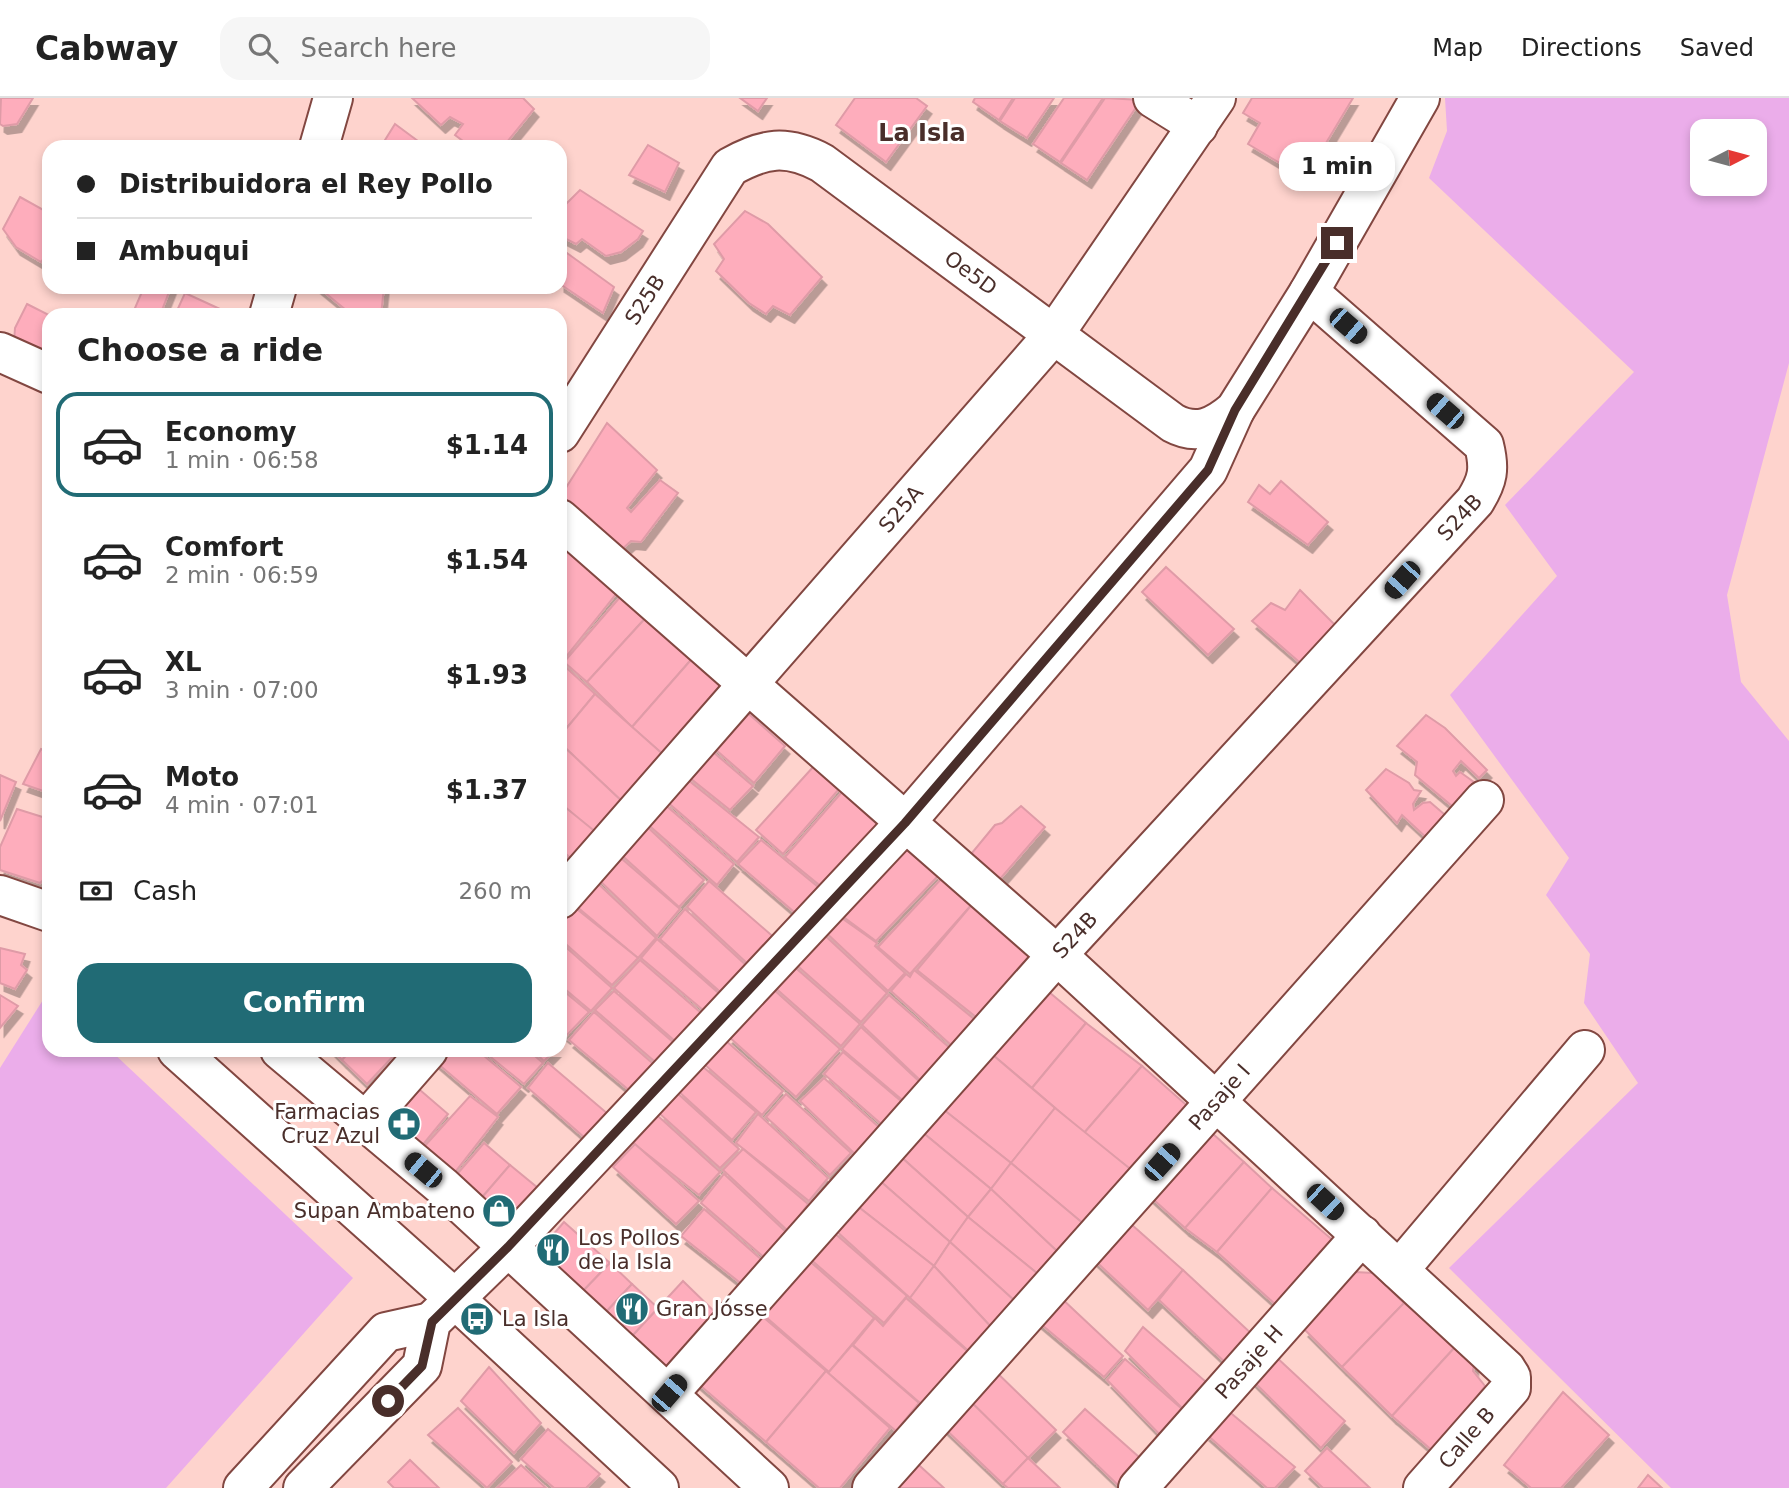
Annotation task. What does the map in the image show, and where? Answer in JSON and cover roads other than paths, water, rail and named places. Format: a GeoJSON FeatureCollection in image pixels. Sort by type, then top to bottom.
{"type":"FeatureCollection","features":[{"type":"Feature","properties":{"kind":"street"},"geometry":{"type":"LineString","coordinates":[[321,140],[333,98]]}},
{"type":"Feature","properties":{"kind":"street"},"geometry":{"type":"LineString","coordinates":[[1153,98],[1207,112]]}},
{"type":"Feature","properties":{"kind":"street"},"geometry":{"type":"LineString","coordinates":[[243,1488],[386,1332],[443,1310],[508,1247],[905,823],[1208,470],[1219,420],[1309,292],[1420,98]]}},
{"type":"Feature","properties":{"kind":"street","name":"S25A"},"geometry":{"type":"LineString","coordinates":[[567,891],[1055,333],[1207,112]]}},
{"type":"Feature","properties":{"kind":"street","name":"Oe5D"},"geometry":{"type":"LineString","coordinates":[[730,167],[752,155],[775,150],[800,152],[822,163],[1173,423],[1186,430],[1219,420]]}},
{"type":"Feature","properties":{"kind":"street","name":"S25B"},"geometry":{"type":"LineString","coordinates":[[567,422],[730,167]]}},
{"type":"Feature","properties":{"kind":"street","name":"S24B"},"geometry":{"type":"LineString","coordinates":[[669,1393],[1058,955],[1475,501],[1488,481],[1489,464],[1484,445],[1309,292]]}},
{"type":"Feature","properties":{"kind":"street"},"geometry":{"type":"LineString","coordinates":[[0,352],[42,371]]}},
{"type":"Feature","properties":{"kind":"street"},"geometry":{"type":"LineString","coordinates":[[567,525],[1058,955],[1399,1270],[1584,1050]]}},
{"type":"Feature","properties":{"kind":"street","name":"Pasaje I"},"geometry":{"type":"LineString","coordinates":[[872,1488],[1484,800]]}},
{"type":"Feature","properties":{"kind":"street"},"geometry":{"type":"LineString","coordinates":[[0,895],[42,910]]}},
{"type":"Feature","properties":{"kind":"street"},"geometry":{"type":"LineString","coordinates":[[184,1057],[443,1310],[659,1488]]}},
{"type":"Feature","properties":{"kind":"street"},"geometry":{"type":"LineString","coordinates":[[288,1057],[366,1121],[508,1247],[769,1488]]}},
{"type":"Feature","properties":{"kind":"street"},"geometry":{"type":"LineString","coordinates":[[366,1121],[422,1057]]}},
{"type":"Feature","properties":{"kind":"street","name":"Pasaje H"},"geometry":{"type":"LineString","coordinates":[[1138,1488],[1362,1235]]}},
{"type":"Feature","properties":{"kind":"street","name":"Calle B"},"geometry":{"type":"LineString","coordinates":[[1399,1270],[1506,1369],[1511,1377],[1511,1388],[1423,1488]]}},
{"type":"Feature","properties":{"kind":"street"},"geometry":{"type":"LineString","coordinates":[[303,1488],[422,1366],[443,1310]]}},
{"type":"Feature","properties":{"kind":"place","name":"Farmacias Cruz Azul"},"geometry":{"type":"Point","coordinates":[404,1124]}},
{"type":"Feature","properties":{"kind":"place","name":"Supan Ambateno"},"geometry":{"type":"Point","coordinates":[499,1211]}},
{"type":"Feature","properties":{"kind":"place","name":"Los Pollos de la Isla"},"geometry":{"type":"Point","coordinates":[553,1250]}},
{"type":"Feature","properties":{"kind":"place","name":"Gran Jósse"},"geometry":{"type":"Point","coordinates":[632,1309]}},
{"type":"Feature","properties":{"kind":"place","name":"La Isla"},"geometry":{"type":"Point","coordinates":[477,1319]}},
{"type":"Feature","properties":{"kind":"district","name":"La Isla"},"geometry":{"type":"Point","coordinates":[922,133]}}]}
